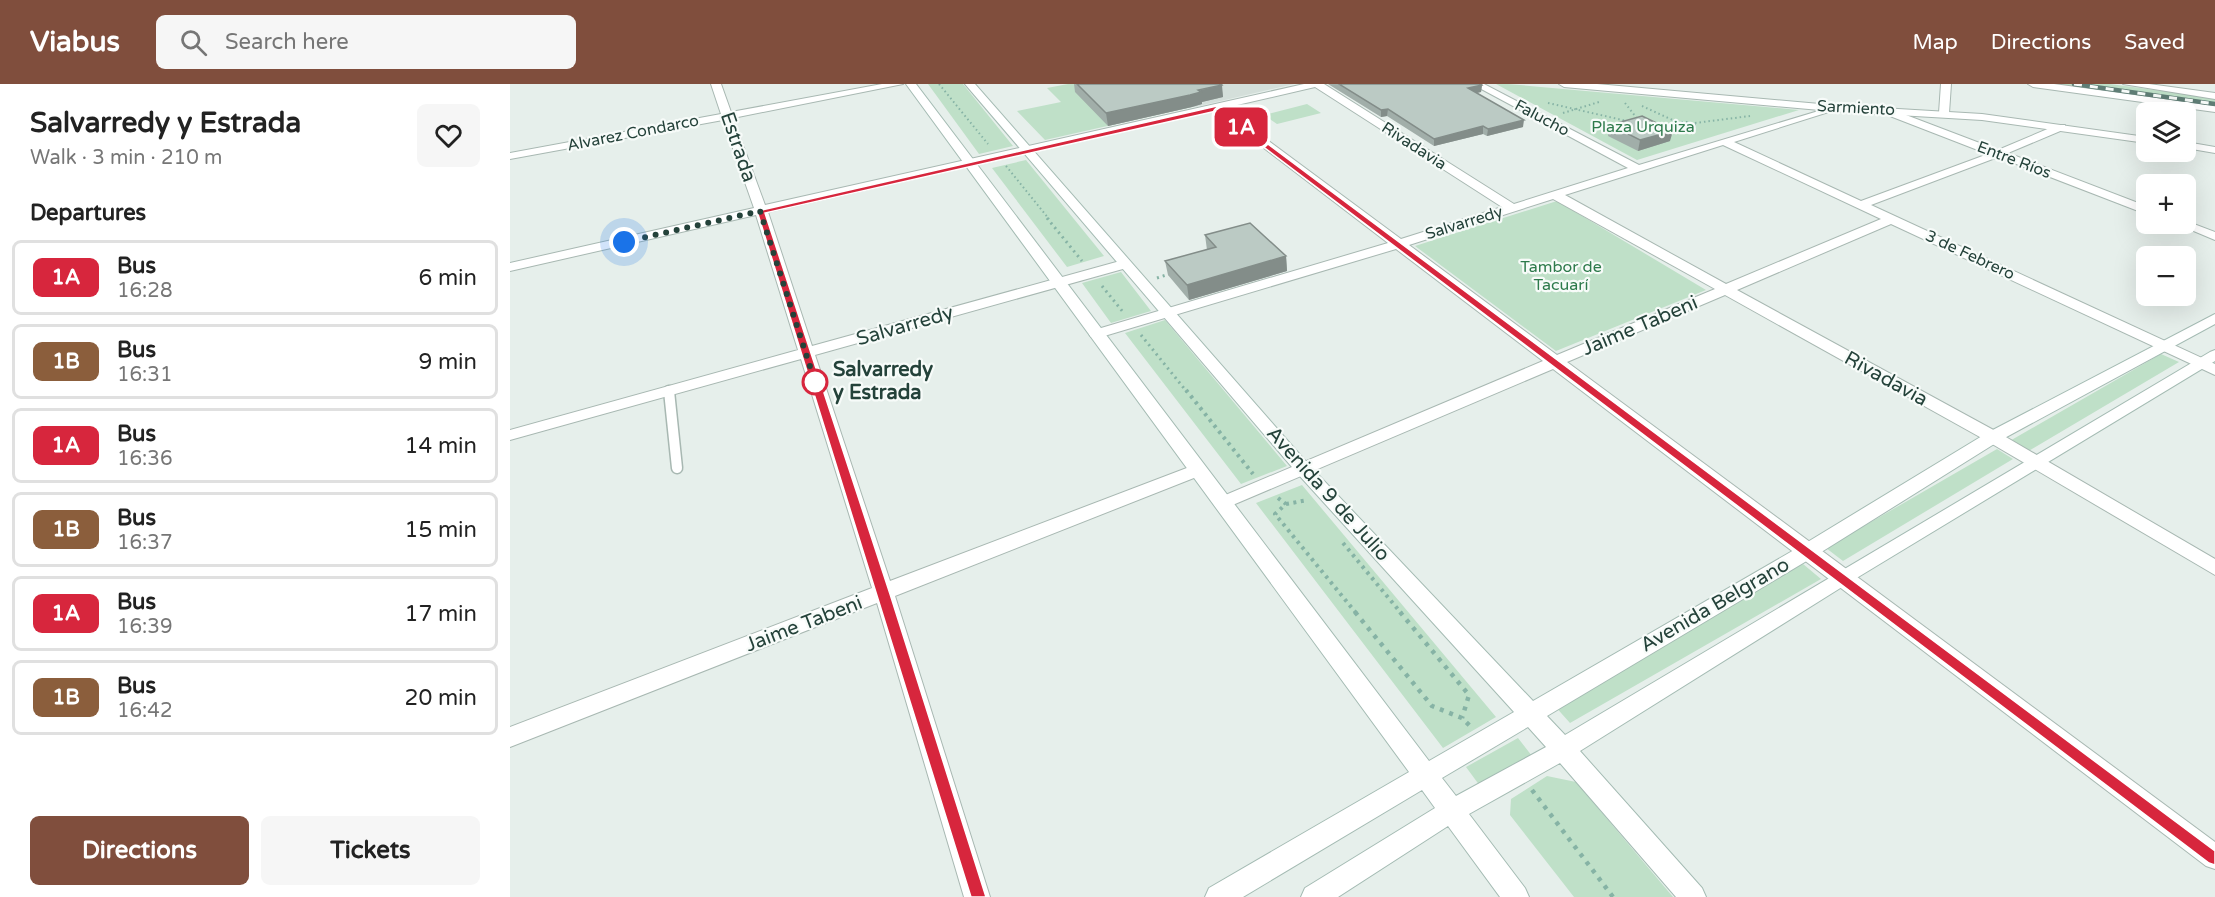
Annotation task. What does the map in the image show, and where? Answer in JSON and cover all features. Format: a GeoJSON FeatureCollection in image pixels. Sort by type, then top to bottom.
{"type":"FeatureCollection","features":[{"type":"Feature","properties":{"kind":"street","name":"Estrada"},"geometry":{"type":"LineString","coordinates":[[716,84],[760,211],[884,594],[977,897]]}},
{"type":"Feature","properties":{"kind":"street","name":"Alvarez Condarco"},"geometry":{"type":"LineString","coordinates":[[510,156],[898,84]]}},
{"type":"Feature","properties":{"kind":"street"},"geometry":{"type":"LineString","coordinates":[[911,84],[1516,897]]}},
{"type":"Feature","properties":{"kind":"street","name":"Avenida 9 de Julio"},"geometry":{"type":"LineString","coordinates":[[970,84],[1303,469],[1529,712],[1693,897]]}},
{"type":"Feature","properties":{"kind":"street"},"geometry":{"type":"LineString","coordinates":[[510,267],[1028,152],[1317,84]]}},
{"type":"Feature","properties":{"kind":"street","name":"Rivadavia"},"geometry":{"type":"LineString","coordinates":[[1317,84],[1512,208]]}},
{"type":"Feature","properties":{"kind":"street","name":"Falucho"},"geometry":{"type":"LineString","coordinates":[[1477,84],[1639,169]]}},
{"type":"Feature","properties":{"kind":"street","name":"Sarmiento"},"geometry":{"type":"LineString","coordinates":[[1564,84],[1617,92],[1699,96],[1831,108],[1944,113],[2136,138]]}},
{"type":"Feature","properties":{"kind":"street"},"geometry":{"type":"LineString","coordinates":[[1671,84],[1699,96]]}},
{"type":"Feature","properties":{"kind":"street"},"geometry":{"type":"LineString","coordinates":[[1944,113],[1947,84]]}},
{"type":"Feature","properties":{"kind":"street"},"geometry":{"type":"LineString","coordinates":[[2032,84],[2215,109]]}},
{"type":"Feature","properties":{"kind":"street"},"geometry":{"type":"LineString","coordinates":[[2128,84],[2215,96]]}},
{"type":"Feature","properties":{"kind":"street"},"geometry":{"type":"LineString","coordinates":[[1217,108],[2215,857]]}},
{"type":"Feature","properties":{"kind":"street","name":"Salvarredy"},"geometry":{"type":"LineString","coordinates":[[1096,334],[1398,244],[1831,108]]}},
{"type":"Feature","properties":{"kind":"street","name":"Entre Ríos"},"geometry":{"type":"LineString","coordinates":[[1881,109],[2136,206]]}},
{"type":"Feature","properties":{"kind":"street"},"geometry":{"type":"LineString","coordinates":[[1861,205],[1997,154],[2061,127]]}},
{"type":"Feature","properties":{"kind":"street","name":"3 de Febrero"},"geometry":{"type":"LineString","coordinates":[[1725,142],[2165,346],[2210,363]]}},
{"type":"Feature","properties":{"kind":"street"},"geometry":{"type":"LineString","coordinates":[[2196,147],[2215,150]]}},
{"type":"Feature","properties":{"kind":"street","name":"Rivadavia"},"geometry":{"type":"LineString","coordinates":[[1555,195],[1993,437],[2215,568]]}},
{"type":"Feature","properties":{"kind":"street","name":"Jaime Tabeni"},"geometry":{"type":"LineString","coordinates":[[1222,503],[1892,219]]}},
{"type":"Feature","properties":{"kind":"street"},"geometry":{"type":"LineString","coordinates":[[2196,229],[2215,236]]}},
{"type":"Feature","properties":{"kind":"street","name":"Salvarredy"},"geometry":{"type":"LineString","coordinates":[[510,435],[1125,264]]}},
{"type":"Feature","properties":{"kind":"street","name":"Avenida Belgrano"},"geometry":{"type":"LineString","coordinates":[[1218,897],[1426,776],[1529,712],[1808,551],[1993,437],[2215,318]]}},
{"type":"Feature","properties":{"kind":"street","name":"Avenida Belgrano"},"geometry":{"type":"LineString","coordinates":[[1314,897],[1451,811],[1563,750],[2034,462],[2210,363]]}},
{"type":"Feature","properties":{"kind":"street","name":"Jaime Tabeni"},"geometry":{"type":"LineString","coordinates":[[510,737],[884,594],[1198,470]]}},
{"type":"Feature","properties":{"kind":"lane"},"geometry":{"type":"LineString","coordinates":[[669,391],[677,468]]}},
{"type":"Feature","properties":{"kind":"path"},"geometry":{"type":"LineString","coordinates":[[1617,92],[1641,123],[1571,110],[1610,99],[1617,92]]}},
{"type":"Feature","properties":{"kind":"path"},"geometry":{"type":"LineString","coordinates":[[1617,92],[1630,100]]}},
{"type":"Feature","properties":{"kind":"path"},"geometry":{"type":"LineString","coordinates":[[1639,105],[1677,122],[1689,122],[1697,126],[1688,130],[1676,127],[1665,130]]}},
{"type":"Feature","properties":{"kind":"path"},"geometry":{"type":"LineString","coordinates":[[1676,127],[1674,123],[1677,122]]}},
{"type":"Feature","properties":{"kind":"path"},"geometry":{"type":"LineString","coordinates":[[1167,274],[1179,270]]}},
{"type":"Feature","properties":{"kind":"path"},"geometry":{"type":"LineString","coordinates":[[1286,504],[1308,500],[1315,509]]}},
{"type":"Feature","properties":{"kind":"path"},"geometry":{"type":"LineString","coordinates":[[1337,536],[1469,695],[1462,718]]}},
{"type":"Feature","properties":{"kind":"shaded area"},"geometry":{"type":"Polygon","coordinates":[[[1164,84],[1294,84],[1195,107],[1164,84]]]}},
{"type":"Feature","properties":{"kind":"green space"},"geometry":{"type":"Polygon","coordinates":[[[928,84],[963,84],[1013,146],[979,154],[928,84]]]}},
{"type":"Feature","properties":{"kind":"green space"},"geometry":{"type":"Polygon","coordinates":[[[1068,84],[1161,84],[1192,107],[1045,140],[1017,111],[1061,102],[1047,88],[1068,84]]]}},
{"type":"Feature","properties":{"kind":"green space","name":"Plaza Urquiza"},"geometry":{"type":"Polygon","coordinates":[[[1496,84],[1508,84],[1799,110],[1637,160],[1496,84]]]}},
{"type":"Feature","properties":{"kind":"green space"},"geometry":{"type":"Polygon","coordinates":[[[2045,84],[2110,84],[2215,98],[2215,108],[2196,105],[2196,102],[2172,102],[2045,84]]]}},
{"type":"Feature","properties":{"kind":"green space"},"geometry":{"type":"Polygon","coordinates":[[[1307,104],[1321,113],[1277,124],[1264,115],[1307,104]]]}},
{"type":"Feature","properties":{"kind":"green space"},"geometry":{"type":"Polygon","coordinates":[[[1026,160],[1104,256],[1067,267],[992,168],[1026,160]]]}},
{"type":"Feature","properties":{"kind":"green space","name":"Tambor de Tacuarí"},"geometry":{"type":"Polygon","coordinates":[[[1557,201],[1706,290],[1556,351],[1415,246],[1557,201]]]}},
{"type":"Feature","properties":{"kind":"green space"},"geometry":{"type":"Polygon","coordinates":[[[1121,272],[1151,311],[1111,323],[1082,283],[1121,272]]]}},
{"type":"Feature","properties":{"kind":"green space"},"geometry":{"type":"Polygon","coordinates":[[[1165,320],[1287,466],[1241,484],[1125,333],[1165,320]]]}},
{"type":"Feature","properties":{"kind":"green space"},"geometry":{"type":"Polygon","coordinates":[[[2161,354],[2179,362],[2027,452],[2008,442],[2161,354]]]}},
{"type":"Feature","properties":{"kind":"green space"},"geometry":{"type":"Polygon","coordinates":[[[1997,449],[2013,459],[1843,561],[1826,548],[1997,449]]]}},
{"type":"Feature","properties":{"kind":"green space"},"geometry":{"type":"Polygon","coordinates":[[[1302,485],[1496,717],[1443,748],[1256,503],[1302,485]]]}},
{"type":"Feature","properties":{"kind":"green space"},"geometry":{"type":"Polygon","coordinates":[[[1803,564],[1821,579],[1570,723],[1553,704],[1803,564]]]}},
{"type":"Feature","properties":{"kind":"green space"},"geometry":{"type":"Polygon","coordinates":[[[1518,738],[1532,756],[1480,786],[1466,767],[1518,738]]]}},
{"type":"Feature","properties":{"kind":"green space"},"geometry":{"type":"Polygon","coordinates":[[[1547,776],[1576,782],[1673,897],[1574,897],[1510,815],[1511,799],[1547,776]]]}},
{"type":"Feature","properties":{"kind":"building"},"geometry":{"type":"Polygon","coordinates":[[[1077,84],[1222,85],[1198,90],[1201,92],[1190,95],[1106,113],[1077,84]]]}},
{"type":"Feature","properties":{"kind":"building"},"geometry":{"type":"Polygon","coordinates":[[[1339,84],[1481,84],[1468,88],[1524,120],[1488,129],[1483,126],[1434,139],[1388,109],[1381,110],[1339,84]]]}},
{"type":"Feature","properties":{"kind":"building"},"geometry":{"type":"Polygon","coordinates":[[[1642,116],[1673,131],[1640,140],[1610,125],[1642,116]]]}},
{"type":"Feature","properties":{"kind":"building"},"geometry":{"type":"Polygon","coordinates":[[[1250,223],[1286,256],[1187,285],[1165,261],[1216,247],[1205,235],[1250,223]]]}},
{"type":"Feature","properties":{"kind":"railway"},"geometry":{"type":"LineString","coordinates":[[2074,84],[2215,104]]}},
{"type":"Feature","properties":{"kind":"bus line","name":"1A"},"geometry":{"type":"LineString","coordinates":[[977,897],[884,594],[760,211],[1217,108],[2215,857]]}},
{"type":"Feature","properties":{"kind":"place","name":"Salvarredy y Estrada"},"geometry":{"type":"Point","coordinates":[815,382]}},
{"type":"Feature","properties":{"kind":"route"},"geometry":{"type":"LineString","coordinates":[[624,242],[760,211],[815,382]]}}]}
